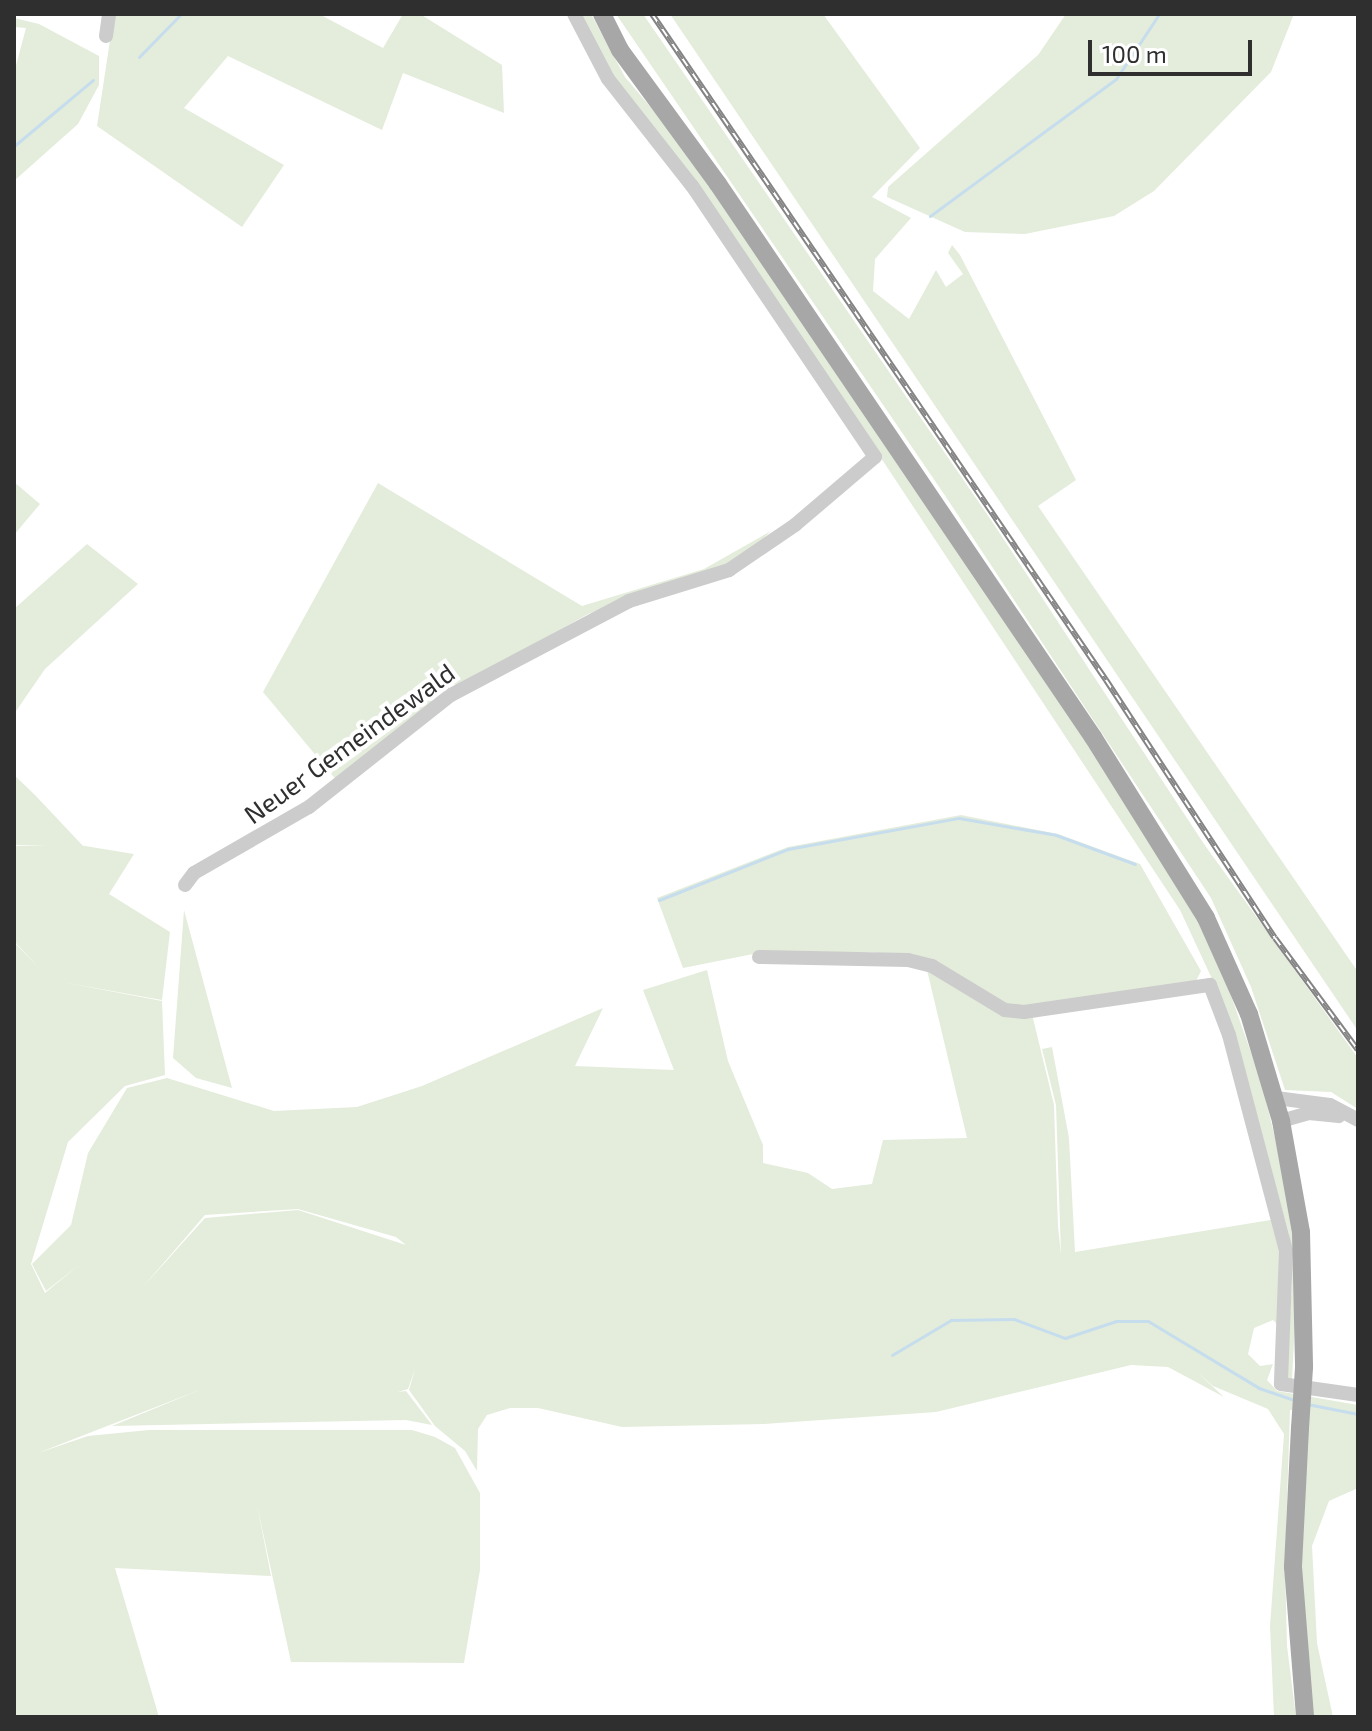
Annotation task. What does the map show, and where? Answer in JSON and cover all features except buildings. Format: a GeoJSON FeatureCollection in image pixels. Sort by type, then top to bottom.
{"type":"FeatureCollection","features":[{"type":"Feature","properties":{"kind":"main road"},"geometry":{"type":"LineString","coordinates":[[602,14],[620,50],[718,184],[1173,860],[1235,978],[1276,1098],[1301,1232],[1304,1367],[1293,1567],[1305,1717]]}},
{"type":"Feature","properties":{"kind":"street"},"geometry":{"type":"LineString","coordinates":[[106,36],[109,14]]}},
{"type":"Feature","properties":{"kind":"street","name":"Neuer Gemeindewald"},"geometry":{"type":"LineString","coordinates":[[185,885],[194,873],[309,807],[451,695],[629,601],[729,570],[795,525],[875,457],[692,186],[608,79],[574,14]]}},
{"type":"Feature","properties":{"kind":"street"},"geometry":{"type":"LineString","coordinates":[[759,957],[908,960],[932,966],[1005,1010],[1024,1012],[1210,985],[1229,1035],[1286,1251],[1281,1384],[1358,1395]]}},
{"type":"Feature","properties":{"kind":"street"},"geometry":{"type":"LineString","coordinates":[[1276,1098],[1330,1105],[1358,1122]]}},
{"type":"Feature","properties":{"kind":"street"},"geometry":{"type":"LineString","coordinates":[[1281,1121],[1328,1113],[1358,1122]]}},
{"type":"Feature","properties":{"kind":"green space"},"geometry":{"type":"Polygon","coordinates":[[[114,14],[319,14],[383,48],[403,14],[420,14],[502,65],[504,113],[403,73],[382,130],[228,56],[184,108],[284,165],[242,227],[97,126],[114,14]]]}},
{"type":"Feature","properties":{"kind":"green space"},"geometry":{"type":"Polygon","coordinates":[[[579,14],[591,14],[625,77],[692,156],[1040,667],[1209,933],[1261,1081],[1292,1207],[1296,1301],[1292,1380],[1287,1378],[1292,1285],[1289,1234],[1226,1009],[1180,910],[881,458],[616,86],[579,14]]]}},
{"type":"Feature","properties":{"kind":"green space"},"geometry":{"type":"Polygon","coordinates":[[[616,14],[643,14],[991,520],[1204,844],[1358,1058],[1358,1109],[1331,1092],[1285,1090],[1251,987],[1211,898],[944,494],[616,14]]]}},
{"type":"Feature","properties":{"kind":"green space"},"geometry":{"type":"Polygon","coordinates":[[[670,14],[823,14],[920,148],[872,197],[911,218],[875,259],[873,291],[909,319],[936,270],[946,287],[963,274],[948,253],[952,245],[960,255],[1076,480],[1038,506],[1358,972],[1358,1031],[670,14]]]}},
{"type":"Feature","properties":{"kind":"green space"},"geometry":{"type":"Polygon","coordinates":[[[1066,14],[1294,14],[1271,72],[1154,191],[1114,216],[1025,234],[965,232],[887,197],[888,187],[1038,55],[1066,14]]]}},
{"type":"Feature","properties":{"kind":"green space"},"geometry":{"type":"Polygon","coordinates":[[[14,18],[39,24],[99,56],[99,85],[78,124],[14,181],[14,73],[26,28],[14,27],[14,18]]]}},
{"type":"Feature","properties":{"kind":"green space"},"geometry":{"type":"Polygon","coordinates":[[[14,482],[40,504],[14,535],[14,482]]]}},
{"type":"Feature","properties":{"kind":"green space"},"geometry":{"type":"Polygon","coordinates":[[[378,483],[582,606],[704,569],[771,531],[740,561],[588,614],[460,686],[453,684],[338,782],[263,692],[378,483]]]}},
{"type":"Feature","properties":{"kind":"green space"},"geometry":{"type":"Polygon","coordinates":[[[87,544],[138,584],[45,669],[14,714],[14,609],[87,544]]]}},
{"type":"Feature","properties":{"kind":"green space"},"geometry":{"type":"Polygon","coordinates":[[[14,775],[35,795],[84,847],[14,845],[14,775]]]}},
{"type":"Feature","properties":{"kind":"green space"},"geometry":{"type":"Polygon","coordinates":[[[961,815],[1058,834],[1140,864],[1201,971],[1196,981],[1014,1007],[906,957],[872,952],[758,953],[683,968],[657,898],[788,847],[961,815]]]}},
{"type":"Feature","properties":{"kind":"green space"},"geometry":{"type":"Polygon","coordinates":[[[14,846],[85,846],[134,854],[109,894],[170,932],[162,1000],[62,982],[162,1001],[165,1075],[125,1086],[68,1142],[31,1264],[45,1293],[79,1265],[46,1291],[32,1264],[71,1225],[88,1153],[127,1088],[167,1078],[274,1111],[357,1107],[422,1086],[603,1008],[575,1066],[674,1070],[643,990],[707,970],[728,1061],[763,1145],[763,1163],[808,1173],[832,1189],[872,1184],[883,1140],[967,1138],[927,970],[1003,1014],[1032,1014],[1054,1105],[1061,1254],[1056,1105],[1042,1049],[1052,1047],[1069,1138],[1075,1252],[1276,1219],[1282,1244],[1280,1327],[1273,1320],[1254,1328],[1248,1354],[1260,1366],[1273,1364],[1267,1380],[1277,1391],[1358,1405],[1358,1488],[1329,1501],[1312,1546],[1317,1643],[1333,1717],[1313,1717],[1300,1560],[1309,1411],[1290,1410],[1285,1565],[1287,1646],[1296,1717],[1274,1717],[1270,1626],[1284,1434],[1268,1409],[1213,1386],[1197,1372],[1224,1397],[1168,1367],[1131,1365],[936,1412],[764,1424],[622,1427],[538,1408],[510,1408],[487,1415],[478,1429],[477,1471],[465,1451],[435,1426],[409,1390],[415,1369],[408,1389],[398,1392],[406,1391],[432,1425],[406,1420],[112,1426],[202,1389],[38,1453],[88,1436],[149,1430],[412,1430],[435,1437],[455,1448],[480,1493],[480,1570],[464,1663],[291,1662],[257,1505],[271,1576],[115,1568],[159,1717],[14,1717],[14,942],[41,970],[14,941],[14,846]],[[298,1209],[205,1215],[142,1288],[205,1218],[298,1210],[406,1245],[396,1237],[298,1209]]]}},
{"type":"Feature","properties":{"kind":"green space"},"geometry":{"type":"Polygon","coordinates":[[[184,910],[232,1088],[196,1078],[173,1058],[184,910]]]}},
{"type":"Feature","properties":{"kind":"waterway"},"geometry":{"type":"LineString","coordinates":[[139,57],[181,14]]}},
{"type":"Feature","properties":{"kind":"waterway"},"geometry":{"type":"LineString","coordinates":[[930,216],[1116,79],[1159,14]]}},
{"type":"Feature","properties":{"kind":"waterway"},"geometry":{"type":"LineString","coordinates":[[14,146],[93,80]]}},
{"type":"Feature","properties":{"kind":"waterway"},"geometry":{"type":"LineString","coordinates":[[659,900],[788,849],[959,818],[1056,835],[1135,864]]}},
{"type":"Feature","properties":{"kind":"waterway"},"geometry":{"type":"LineString","coordinates":[[892,1355],[951,1320],[1014,1319],[1065,1338],[1116,1321],[1148,1321],[1259,1388],[1296,1401]]}},
{"type":"Feature","properties":{"kind":"waterway"},"geometry":{"type":"LineString","coordinates":[[1307,1404],[1358,1414]]}},
{"type":"Feature","properties":{"kind":"railway"},"geometry":{"type":"LineString","coordinates":[[652,14],[1106,680],[1275,938],[1358,1050]]}}]}
